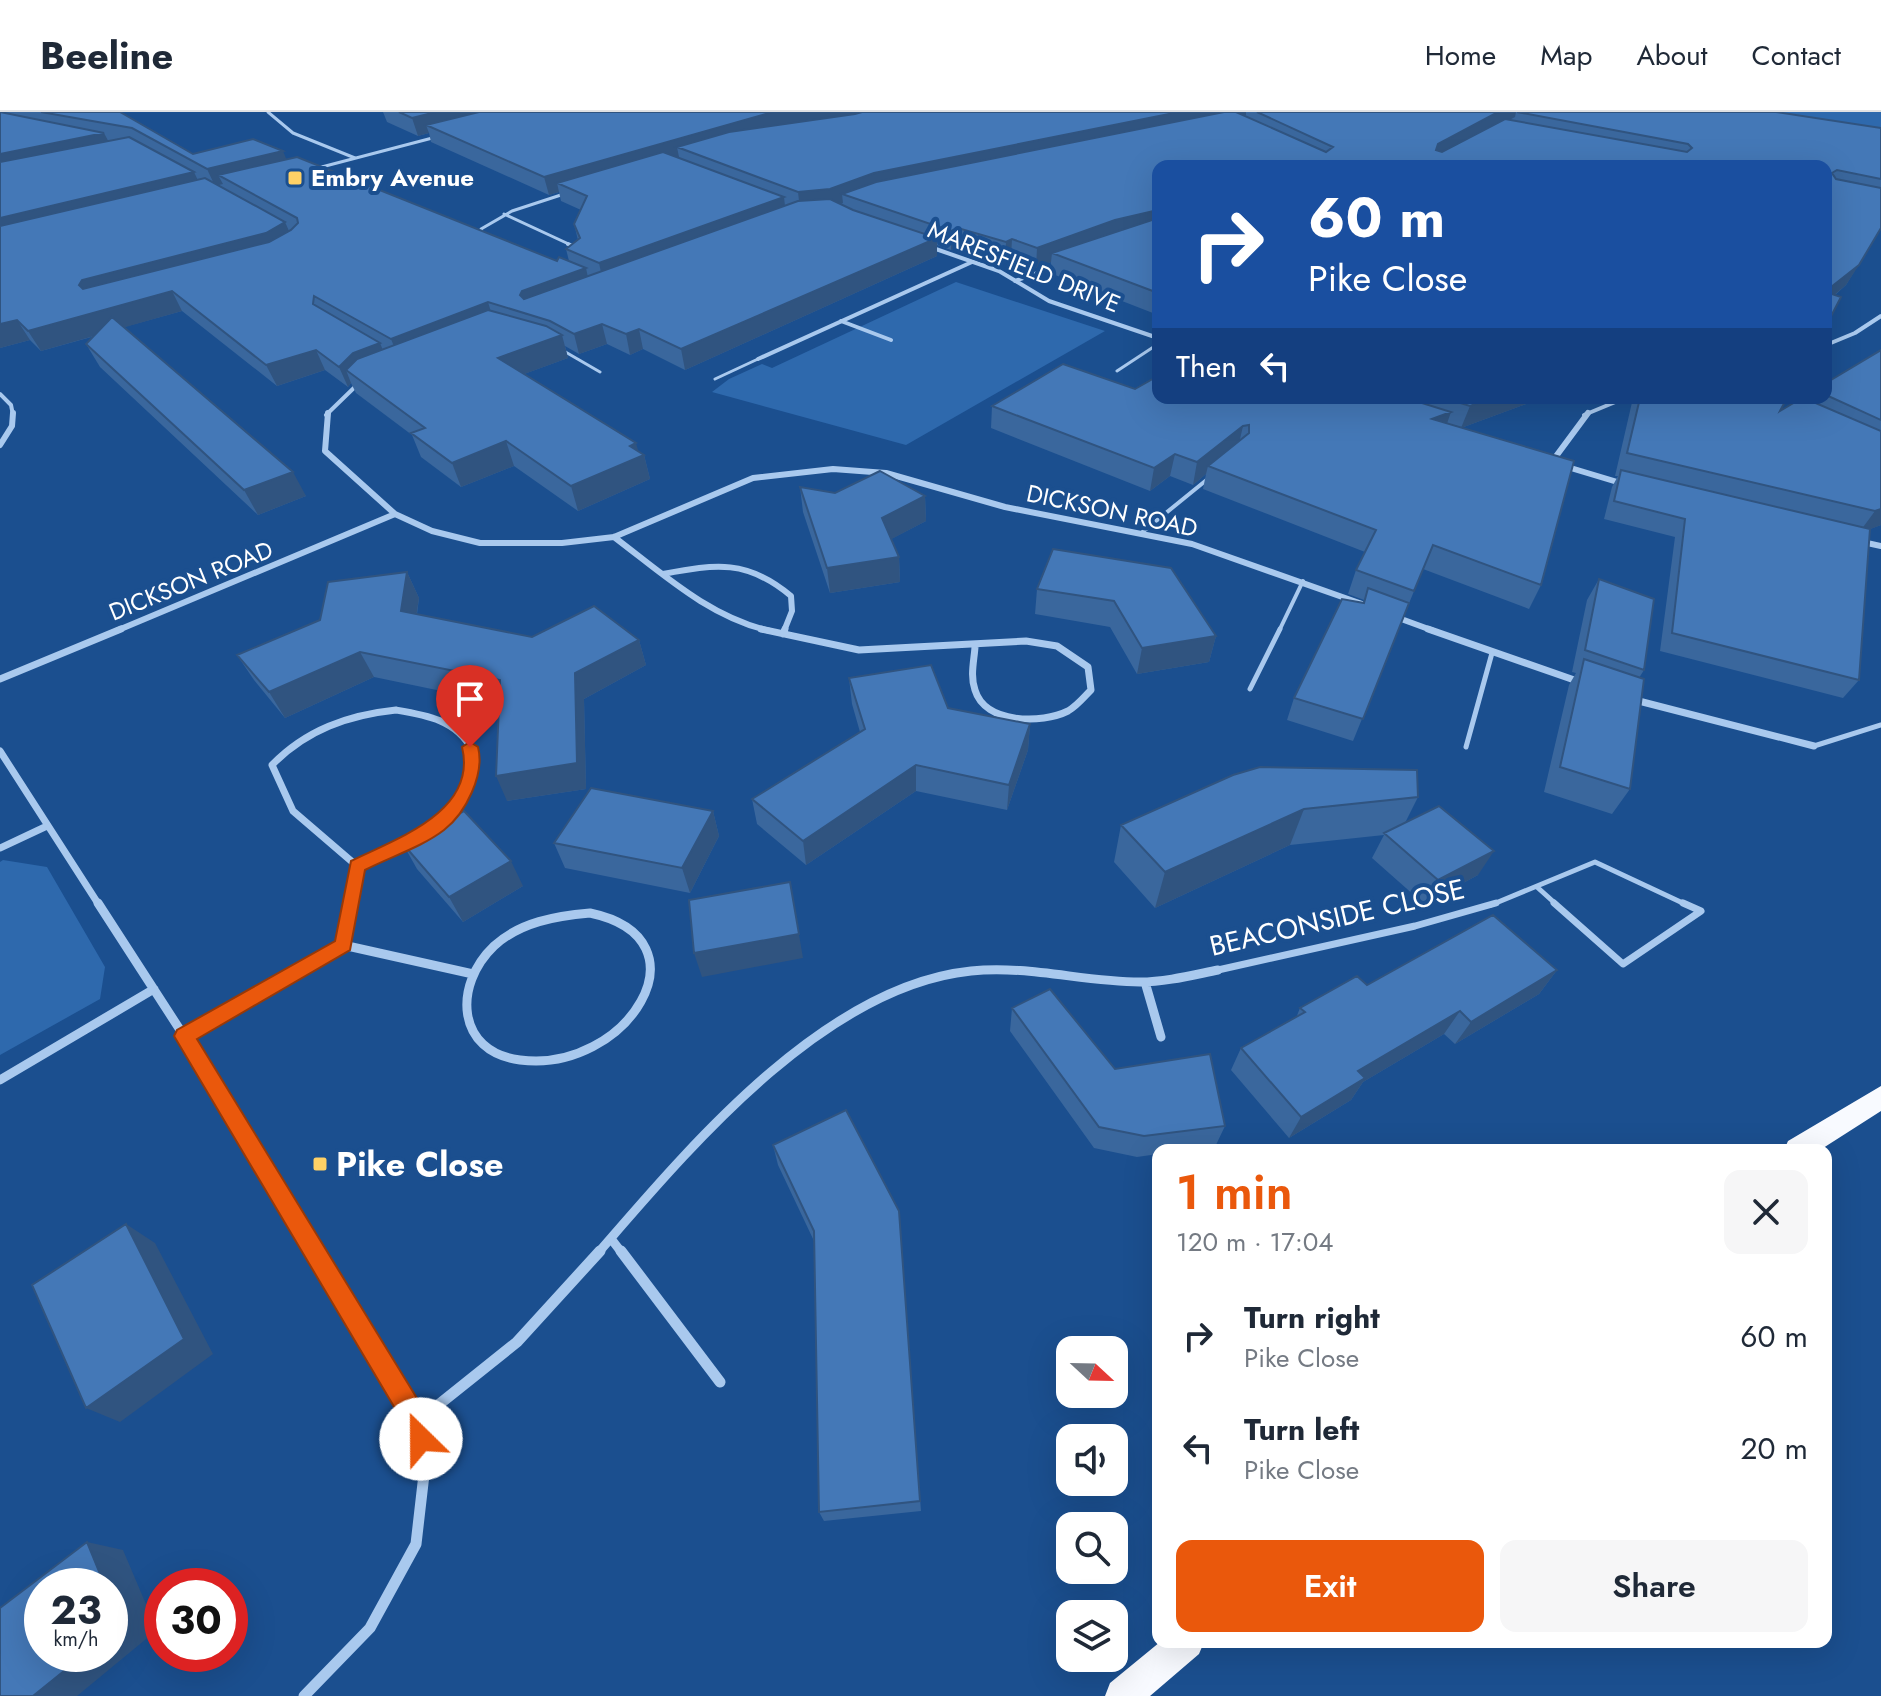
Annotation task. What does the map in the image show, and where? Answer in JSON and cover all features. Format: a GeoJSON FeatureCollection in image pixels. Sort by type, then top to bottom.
{"type":"FeatureCollection","features":[{"type":"Feature","properties":{"kind":"highway"},"geometry":{"type":"LineString","coordinates":[[1807,1144],[1881,1097]]}},
{"type":"Feature","properties":{"kind":"highway"},"geometry":{"type":"LineString","coordinates":[[1123,1696],[1180,1648]]}},
{"type":"Feature","properties":{"kind":"street"},"geometry":{"type":"LineString","coordinates":[[268,112],[293,133],[356,158]]}},
{"type":"Feature","properties":{"kind":"street"},"geometry":{"type":"LineString","coordinates":[[314,169],[445,135]]}},
{"type":"Feature","properties":{"kind":"street"},"geometry":{"type":"LineString","coordinates":[[495,241],[481,235],[481,229],[504,214],[571,192]]}},
{"type":"Feature","properties":{"kind":"street"},"geometry":{"type":"LineString","coordinates":[[504,214],[578,247],[580,254],[574,258]]}},
{"type":"Feature","properties":{"kind":"street","name":"MARESFIELD DRIVE"},"geometry":{"type":"LineString","coordinates":[[921,244],[973,262],[1049,301],[1152,339]]}},
{"type":"Feature","properties":{"kind":"street"},"geometry":{"type":"LineString","coordinates":[[1015,281],[1071,259]]}},
{"type":"Feature","properties":{"kind":"street"},"geometry":{"type":"LineString","coordinates":[[758,359],[973,262]]}},
{"type":"Feature","properties":{"kind":"street"},"geometry":{"type":"LineString","coordinates":[[1832,343],[1855,333],[1881,316]]}},
{"type":"Feature","properties":{"kind":"street"},"geometry":{"type":"LineString","coordinates":[[841,321],[891,340]]}},
{"type":"Feature","properties":{"kind":"street","name":"DICKSON ROAD"},"geometry":{"type":"LineString","coordinates":[[364,378],[326,415],[325,451],[395,514],[432,531],[480,543],[536,544],[614,537],[753,478],[833,469],[886,473],[1005,507],[1192,544],[1369,607]]}},
{"type":"Feature","properties":{"kind":"street"},"geometry":{"type":"LineString","coordinates":[[0,394],[7,399],[15,422],[11,435],[0,445]]}},
{"type":"Feature","properties":{"kind":"street"},"geometry":{"type":"LineString","coordinates":[[1551,463],[1584,415],[1611,404]]}},
{"type":"Feature","properties":{"kind":"street"},"geometry":{"type":"LineString","coordinates":[[1537,458],[1626,485]]}},
{"type":"Feature","properties":{"kind":"street","name":"DICKSON ROAD"},"geometry":{"type":"LineString","coordinates":[[0,679],[395,514]]}},
{"type":"Feature","properties":{"kind":"street"},"geometry":{"type":"LineString","coordinates":[[614,537],[700,602],[735,621],[859,650],[975,647],[1026,641],[1057,646],[1088,667],[1091,690],[1070,711],[1035,718],[1000,714],[988,709],[976,694],[972,678],[975,647]]}},
{"type":"Feature","properties":{"kind":"street"},"geometry":{"type":"LineString","coordinates":[[1853,540],[1881,546]]}},
{"type":"Feature","properties":{"kind":"street"},"geometry":{"type":"LineString","coordinates":[[663,574],[731,564],[772,577],[791,596],[792,611],[783,634]]}},
{"type":"Feature","properties":{"kind":"street"},"geometry":{"type":"LineString","coordinates":[[1383,612],[1582,683]]}},
{"type":"Feature","properties":{"kind":"street"},"geometry":{"type":"LineString","coordinates":[[1627,698],[1814,746]]}},
{"type":"Feature","properties":{"kind":"street"},"geometry":{"type":"LineString","coordinates":[[396,710],[429,715],[455,728],[470,747],[474,763],[456,806],[439,825],[415,840],[357,866],[306,827],[277,789],[272,765],[287,747],[318,730],[371,712],[396,710]]}},
{"type":"Feature","properties":{"kind":"street"},"geometry":{"type":"LineString","coordinates":[[0,751],[184,1036],[417,1422],[426,1457],[416,1544],[370,1628],[304,1696]]}},
{"type":"Feature","properties":{"kind":"street"},"geometry":{"type":"LineString","coordinates":[[0,848],[47,826]]}},
{"type":"Feature","properties":{"kind":"street"},"geometry":{"type":"LineString","coordinates":[[343,945],[357,866]]}},
{"type":"Feature","properties":{"kind":"street"},"geometry":{"type":"LineString","coordinates":[[590,913],[620,921],[640,939],[650,959],[650,983],[641,1007],[621,1030],[595,1049],[563,1060],[531,1063],[502,1057],[481,1042],[468,1022],[465,998],[473,974],[493,947],[522,927],[556,915],[590,913]]}},
{"type":"Feature","properties":{"kind":"street"},"geometry":{"type":"LineString","coordinates":[[184,1036],[343,945],[473,974]]}},
{"type":"Feature","properties":{"kind":"street","name":"BEACONSIDE CLOSE"},"geometry":{"type":"LineString","coordinates":[[417,1422],[526,1333],[717,1119],[788,1060],[849,1016],[886,995],[932,978],[972,970],[1020,970],[1145,982],[1218,970]]}},
{"type":"Feature","properties":{"kind":"street"},"geometry":{"type":"LineString","coordinates":[[1145,982],[1161,1037]]}},
{"type":"Feature","properties":{"kind":"street"},"geometry":{"type":"LineString","coordinates":[[0,1080],[154,989]]}},
{"type":"Feature","properties":{"kind":"street"},"geometry":{"type":"LineString","coordinates":[[612,1240],[720,1382]]}},
{"type":"Feature","properties":{"kind":"lane"},"geometry":{"type":"LineString","coordinates":[[554,345],[600,372]]}},
{"type":"Feature","properties":{"kind":"lane"},"geometry":{"type":"LineString","coordinates":[[1117,371],[1152,345]]}},
{"type":"Feature","properties":{"kind":"lane"},"geometry":{"type":"LineString","coordinates":[[715,379],[758,359]]}},
{"type":"Feature","properties":{"kind":"lane"},"geometry":{"type":"LineString","coordinates":[[1140,534],[1219,470]]}},
{"type":"Feature","properties":{"kind":"lane"},"geometry":{"type":"LineString","coordinates":[[1250,689],[1303,581]]}},
{"type":"Feature","properties":{"kind":"lane"},"geometry":{"type":"LineString","coordinates":[[1466,747],[1492,653]]}},
{"type":"Feature","properties":{"kind":"lane"},"geometry":{"type":"LineString","coordinates":[[1814,746],[1881,725]]}},
{"type":"Feature","properties":{"kind":"lane","name":"BEACONSIDE CLOSE"},"geometry":{"type":"LineString","coordinates":[[1218,970],[1415,926],[1490,905],[1595,862],[1701,911],[1623,964],[1537,887]]}},
{"type":"Feature","properties":{"kind":"shaded area"},"geometry":{"type":"Polygon","coordinates":[[[1740,112],[1881,112],[1881,135],[1740,112]]]}},
{"type":"Feature","properties":{"kind":"shaded area"},"geometry":{"type":"Polygon","coordinates":[[[956,282],[1105,331],[906,445],[712,392],[729,379],[762,364],[772,368],[956,282]]]}},
{"type":"Feature","properties":{"kind":"shaded area"},"geometry":{"type":"Polygon","coordinates":[[[0,862],[47,867],[105,967],[100,999],[0,1055],[0,862]]]}},
{"type":"Feature","properties":{"kind":"building"},"geometry":{"type":"Polygon","coordinates":[[[0,112],[104,133],[0,154],[0,112]]]}},
{"type":"Feature","properties":{"kind":"building"},"geometry":{"type":"Polygon","coordinates":[[[41,112],[120,112],[193,154],[253,139],[283,151],[207,169],[132,128],[41,112]]]}},
{"type":"Feature","properties":{"kind":"building"},"geometry":{"type":"Polygon","coordinates":[[[399,112],[436,112],[412,118],[399,112]]]}},
{"type":"Feature","properties":{"kind":"building"},"geometry":{"type":"Polygon","coordinates":[[[479,112],[773,112],[544,177],[426,125],[479,112]]]}},
{"type":"Feature","properties":{"kind":"building"},"geometry":{"type":"Polygon","coordinates":[[[862,112],[1179,112],[874,173],[830,189],[798,192],[677,147],[729,132],[862,112]]]}},
{"type":"Feature","properties":{"kind":"building"},"geometry":{"type":"Polygon","coordinates":[[[1224,112],[1236,112],[1326,152],[1333,147],[1257,112],[1498,112],[1438,144],[1436,150],[1442,152],[1505,119],[1687,152],[1692,148],[1688,144],[1517,112],[1776,112],[1881,128],[1881,179],[1837,170],[1832,173],[1832,160],[1152,160],[1152,211],[1115,220],[1037,248],[1012,239],[1006,242],[958,228],[951,231],[842,194],[876,182],[1224,112]]]}},
{"type":"Feature","properties":{"kind":"building"},"geometry":{"type":"Polygon","coordinates":[[[129,137],[194,172],[0,218],[0,162],[129,137]]]}},
{"type":"Feature","properties":{"kind":"building"},"geometry":{"type":"Polygon","coordinates":[[[663,152],[784,197],[599,263],[566,249],[580,238],[574,224],[587,196],[557,183],[663,152]]]}},
{"type":"Feature","properties":{"kind":"building"},"geometry":{"type":"Polygon","coordinates":[[[297,157],[557,261],[559,257],[586,268],[522,291],[520,295],[524,299],[798,201],[830,199],[853,210],[937,238],[681,349],[639,329],[626,334],[602,324],[574,334],[550,321],[488,302],[391,339],[314,296],[313,304],[380,343],[353,353],[339,367],[316,350],[266,365],[172,291],[28,331],[17,320],[0,324],[0,226],[205,178],[285,222],[266,233],[82,280],[79,285],[83,289],[269,242],[291,230],[298,223],[297,218],[218,175],[297,157]]]}},
{"type":"Feature","properties":{"kind":"building"},"geometry":{"type":"Polygon","coordinates":[[[1832,173],[1836,179],[1881,188],[1881,228],[1859,265],[1832,286],[1832,173]]]}},
{"type":"Feature","properties":{"kind":"building"},"geometry":{"type":"Polygon","coordinates":[[[1152,220],[1152,291],[1052,253],[1152,220]]]}},
{"type":"Feature","properties":{"kind":"building"},"geometry":{"type":"Polygon","coordinates":[[[1832,294],[1841,297],[1832,314],[1832,294]]]}},
{"type":"Feature","properties":{"kind":"building"},"geometry":{"type":"Polygon","coordinates":[[[488,310],[546,326],[562,335],[498,358],[636,443],[630,446],[644,455],[571,486],[506,441],[452,463],[411,433],[425,428],[346,370],[357,359],[488,310]]]}},
{"type":"Feature","properties":{"kind":"building"},"geometry":{"type":"Polygon","coordinates":[[[112,317],[293,472],[244,490],[86,344],[112,317]]]}},
{"type":"Feature","properties":{"kind":"building"},"geometry":{"type":"Polygon","coordinates":[[[1881,350],[1881,420],[1832,398],[1832,379],[1881,350]]]}},
{"type":"Feature","properties":{"kind":"building"},"geometry":{"type":"Polygon","coordinates":[[[1063,364],[1135,389],[1152,379],[1152,404],[1425,404],[1451,412],[1432,419],[1574,461],[1541,585],[1433,545],[1414,591],[1356,570],[1376,530],[1208,466],[1249,433],[1249,425],[1243,426],[1197,462],[1175,454],[1154,468],[992,406],[1063,364]]]}},
{"type":"Feature","properties":{"kind":"building"},"geometry":{"type":"Polygon","coordinates":[[[1639,404],[1784,404],[1780,411],[1792,404],[1818,404],[1881,431],[1881,509],[1875,511],[1627,453],[1639,404]]]}},
{"type":"Feature","properties":{"kind":"building"},"geometry":{"type":"Polygon","coordinates":[[[1621,470],[1870,529],[1859,680],[1672,633],[1685,519],[1614,501],[1621,470]]]}},
{"type":"Feature","properties":{"kind":"building"},"geometry":{"type":"Polygon","coordinates":[[[880,471],[925,496],[882,518],[899,557],[827,568],[800,487],[835,493],[880,471]]]}},
{"type":"Feature","properties":{"kind":"building"},"geometry":{"type":"Polygon","coordinates":[[[1053,549],[1171,568],[1216,636],[1142,648],[1114,601],[1037,589],[1053,549]]]}},
{"type":"Feature","properties":{"kind":"building"},"geometry":{"type":"Polygon","coordinates":[[[407,572],[401,611],[532,637],[594,606],[639,640],[575,673],[577,763],[496,776],[500,680],[360,652],[269,692],[237,655],[320,620],[328,582],[407,572]]]}},
{"type":"Feature","properties":{"kind":"building"},"geometry":{"type":"Polygon","coordinates":[[[1599,579],[1654,599],[1644,670],[1585,650],[1599,579]]]}},
{"type":"Feature","properties":{"kind":"building"},"geometry":{"type":"Polygon","coordinates":[[[1368,588],[1409,603],[1363,719],[1294,698],[1342,599],[1364,603],[1368,588]]]}},
{"type":"Feature","properties":{"kind":"building"},"geometry":{"type":"Polygon","coordinates":[[[1584,659],[1644,679],[1630,789],[1560,767],[1584,659]]]}},
{"type":"Feature","properties":{"kind":"building"},"geometry":{"type":"Polygon","coordinates":[[[931,665],[948,708],[1030,724],[1009,785],[916,765],[803,841],[752,799],[865,729],[849,678],[931,665]]]}},
{"type":"Feature","properties":{"kind":"building"},"geometry":{"type":"Polygon","coordinates":[[[1260,767],[1417,770],[1418,797],[1304,809],[1165,872],[1121,825],[1233,775],[1260,767]]]}},
{"type":"Feature","properties":{"kind":"building"},"geometry":{"type":"Polygon","coordinates":[[[591,788],[713,811],[682,868],[554,843],[591,788]]]}},
{"type":"Feature","properties":{"kind":"building"},"geometry":{"type":"Polygon","coordinates":[[[1439,806],[1494,851],[1438,880],[1384,833],[1439,806]]]}},
{"type":"Feature","properties":{"kind":"building"},"geometry":{"type":"Polygon","coordinates":[[[464,811],[511,861],[449,897],[403,844],[464,811]]]}},
{"type":"Feature","properties":{"kind":"building"},"geometry":{"type":"Polygon","coordinates":[[[790,882],[799,934],[694,953],[689,900],[790,882]]]}},
{"type":"Feature","properties":{"kind":"building"},"geometry":{"type":"Polygon","coordinates":[[[1493,915],[1557,970],[1471,1022],[1460,1011],[1358,1071],[1365,1078],[1301,1117],[1241,1048],[1305,1012],[1300,1008],[1357,976],[1367,985],[1493,915]]]}},
{"type":"Feature","properties":{"kind":"building"},"geometry":{"type":"Polygon","coordinates":[[[1050,989],[1115,1069],[1210,1054],[1225,1126],[1144,1136],[1099,1127],[1012,1008],[1050,989]]]}},
{"type":"Feature","properties":{"kind":"building"},"geometry":{"type":"Polygon","coordinates":[[[846,1110],[899,1211],[920,1501],[819,1512],[814,1231],[773,1145],[846,1110]]]}},
{"type":"Feature","properties":{"kind":"building"},"geometry":{"type":"Polygon","coordinates":[[[126,1224],[184,1339],[86,1408],[32,1285],[126,1224]]]}},
{"type":"Feature","properties":{"kind":"building"},"geometry":{"type":"Polygon","coordinates":[[[87,1542],[98,1568],[53,1568],[87,1542]]]}},
{"type":"Feature","properties":{"kind":"building"},"geometry":{"type":"Polygon","coordinates":[[[24,1590],[24,1672],[63,1672],[33,1696],[0,1696],[0,1608],[24,1590]]]}},
{"type":"Feature","properties":{"kind":"place","name":"Embry Avenue"},"geometry":{"type":"Point","coordinates":[295,178]}},
{"type":"Feature","properties":{"kind":"place","name":"Pike Close"},"geometry":{"type":"Point","coordinates":[320,1164]}},
{"type":"Feature","properties":{"kind":"route"},"geometry":{"type":"LineString","coordinates":[[421,1439],[417,1422],[184,1036],[343,945],[357,866],[415,840],[439,825],[456,806],[467,787],[474,763],[470,747]]}}]}
